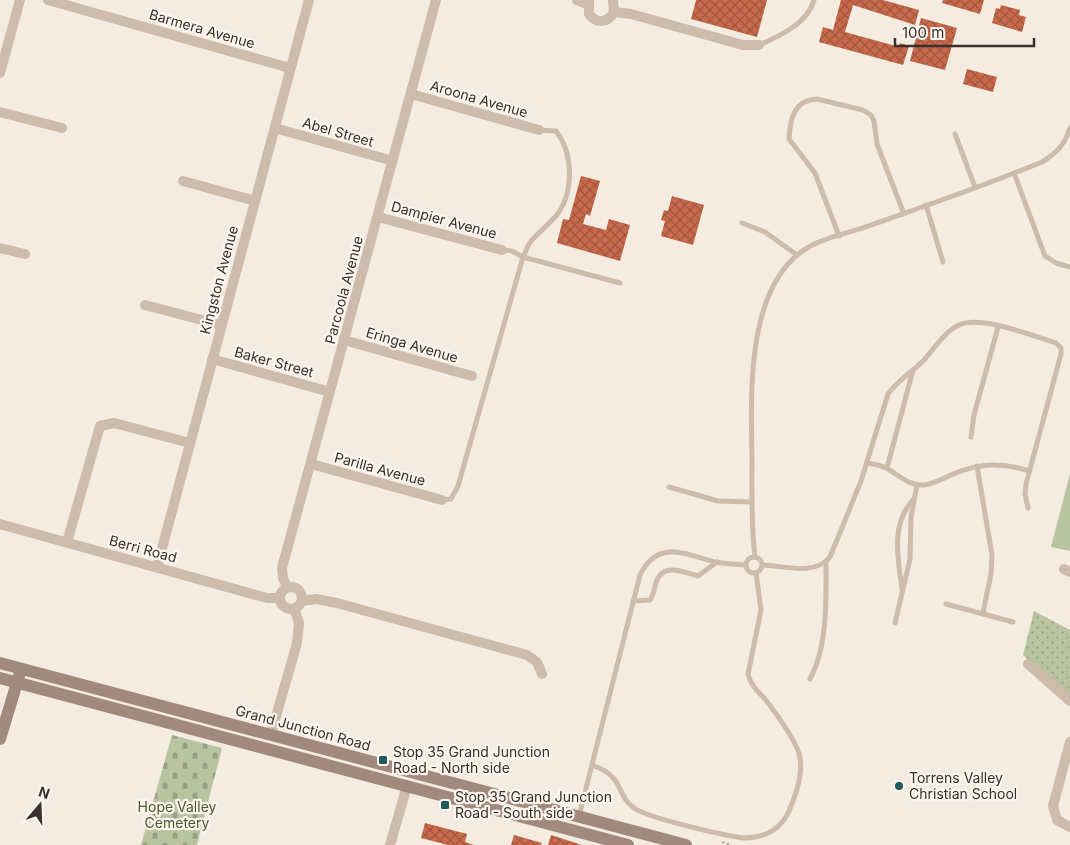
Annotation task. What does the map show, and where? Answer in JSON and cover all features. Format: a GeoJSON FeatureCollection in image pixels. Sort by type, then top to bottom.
{"type":"FeatureCollection","features":[{"type":"Feature","properties":{"kind":"main road","name":"Grand Junction Road"},"geometry":{"type":"LineString","coordinates":[[0,663],[682,844]]}},
{"type":"Feature","properties":{"kind":"main road"},"geometry":{"type":"LineString","coordinates":[[0,739],[21,668]]}},
{"type":"Feature","properties":{"kind":"main road","name":"Grand Junction Road"},"geometry":{"type":"LineString","coordinates":[[0,678],[628,845]]}},
{"type":"Feature","properties":{"kind":"main road"},"geometry":{"type":"LineString","coordinates":[[268,748],[272,734]]}},
{"type":"Feature","properties":{"kind":"main road"},"geometry":{"type":"LineString","coordinates":[[407,786],[410,772]]}},
{"type":"Feature","properties":{"kind":"main road"},"geometry":{"type":"LineString","coordinates":[[574,831],[579,816]]}},
{"type":"Feature","properties":{"kind":"street"},"geometry":{"type":"LineString","coordinates":[[0,74],[20,0]]}},
{"type":"Feature","properties":{"kind":"street","name":"Barmera Avenue"},"geometry":{"type":"LineString","coordinates":[[48,0],[290,68]]}},
{"type":"Feature","properties":{"kind":"street","name":"Kingston Avenue"},"geometry":{"type":"LineString","coordinates":[[157,567],[309,0]]}},
{"type":"Feature","properties":{"kind":"street","name":"Parcoola Avenue"},"geometry":{"type":"LineString","coordinates":[[287,587],[283,578],[282,568],[436,0]]}},
{"type":"Feature","properties":{"kind":"street"},"geometry":{"type":"LineString","coordinates":[[577,0],[588,2],[588,14],[596,20],[608,20],[614,12],[613,0]]}},
{"type":"Feature","properties":{"kind":"street"},"geometry":{"type":"LineString","coordinates":[[614,12],[631,14],[743,45],[759,45]]}},
{"type":"Feature","properties":{"kind":"street","name":"Aroona Avenue"},"geometry":{"type":"LineString","coordinates":[[411,94],[539,130]]}},
{"type":"Feature","properties":{"kind":"street"},"geometry":{"type":"LineString","coordinates":[[0,112],[62,128]]}},
{"type":"Feature","properties":{"kind":"street","name":"Abel Street"},"geometry":{"type":"LineString","coordinates":[[275,128],[393,162]]}},
{"type":"Feature","properties":{"kind":"street"},"geometry":{"type":"LineString","coordinates":[[183,181],[255,201]]}},
{"type":"Feature","properties":{"kind":"street","name":"Dampier Avenue"},"geometry":{"type":"LineString","coordinates":[[378,217],[502,250]]}},
{"type":"Feature","properties":{"kind":"street"},"geometry":{"type":"LineString","coordinates":[[0,248],[26,254]]}},
{"type":"Feature","properties":{"kind":"street"},"geometry":{"type":"LineString","coordinates":[[146,305],[221,325]]}},
{"type":"Feature","properties":{"kind":"street","name":"Eringa Avenue"},"geometry":{"type":"LineString","coordinates":[[344,340],[472,376]]}},
{"type":"Feature","properties":{"kind":"street","name":"Baker Street"},"geometry":{"type":"LineString","coordinates":[[212,359],[330,392]]}},
{"type":"Feature","properties":{"kind":"street"},"geometry":{"type":"LineString","coordinates":[[67,542],[100,426],[114,423],[190,443]]}},
{"type":"Feature","properties":{"kind":"street","name":"Parilla Avenue"},"geometry":{"type":"LineString","coordinates":[[311,464],[442,500]]}},
{"type":"Feature","properties":{"kind":"street","name":"Berri Road"},"geometry":{"type":"LineString","coordinates":[[0,524],[267,598],[280,598]]}},
{"type":"Feature","properties":{"kind":"street"},"geometry":{"type":"LineString","coordinates":[[272,734],[297,643],[298,604],[301,595],[297,588],[287,587],[282,591],[280,598],[283,606],[298,604],[316,599],[337,603],[527,655],[537,662],[542,674]]}},
{"type":"Feature","properties":{"kind":"street"},"geometry":{"type":"LineString","coordinates":[[1028,664],[1070,701]]}},
{"type":"Feature","properties":{"kind":"street"},"geometry":{"type":"LineString","coordinates":[[1070,742],[1053,806],[1057,820],[1070,827]]}},
{"type":"Feature","properties":{"kind":"street"},"geometry":{"type":"LineString","coordinates":[[390,845],[407,786]]}},
{"type":"Feature","properties":{"kind":"lane"},"geometry":{"type":"LineString","coordinates":[[759,45],[800,22],[812,9],[814,0]]}},
{"type":"Feature","properties":{"kind":"lane"},"geometry":{"type":"LineString","coordinates":[[839,236],[815,172],[788,139],[795,109],[800,103],[810,99],[854,108],[871,115],[874,121],[877,144],[904,214]]}},
{"type":"Feature","properties":{"kind":"lane"},"geometry":{"type":"LineString","coordinates":[[755,557],[752,502],[752,386],[758,338],[774,284],[797,255],[815,244],[904,214],[1014,173],[1052,156],[1066,141],[1070,128]]}},
{"type":"Feature","properties":{"kind":"lane"},"geometry":{"type":"LineString","coordinates":[[442,500],[451,499],[458,486],[523,257],[532,240],[558,214],[569,182],[568,157],[560,136],[556,131],[539,130]]}},
{"type":"Feature","properties":{"kind":"lane"},"geometry":{"type":"LineString","coordinates":[[956,134],[975,187]]}},
{"type":"Feature","properties":{"kind":"lane"},"geometry":{"type":"LineString","coordinates":[[1014,173],[1045,256],[1056,263],[1070,267]]}},
{"type":"Feature","properties":{"kind":"lane"},"geometry":{"type":"LineString","coordinates":[[926,205],[944,262]]}},
{"type":"Feature","properties":{"kind":"lane"},"geometry":{"type":"LineString","coordinates":[[742,223],[765,232],[797,255]]}},
{"type":"Feature","properties":{"kind":"lane"},"geometry":{"type":"LineString","coordinates":[[502,250],[512,251],[523,257],[620,283]]}},
{"type":"Feature","properties":{"kind":"lane"},"geometry":{"type":"LineString","coordinates":[[763,565],[808,568],[819,567],[826,562],[830,557],[867,463],[888,394],[896,382],[912,370],[950,330],[959,325],[981,322],[1056,343],[1060,348],[1061,354],[1029,471],[1025,494],[1028,508]]}},
{"type":"Feature","properties":{"kind":"lane"},"geometry":{"type":"LineString","coordinates":[[971,436],[974,415],[998,327]]}},
{"type":"Feature","properties":{"kind":"lane"},"geometry":{"type":"LineString","coordinates":[[887,468],[912,370]]}},
{"type":"Feature","properties":{"kind":"lane"},"geometry":{"type":"LineString","coordinates":[[867,463],[887,468],[896,475],[917,485],[926,485],[977,466],[993,463],[1010,465],[1029,471]]}},
{"type":"Feature","properties":{"kind":"lane"},"geometry":{"type":"LineString","coordinates":[[977,466],[992,554],[983,613]]}},
{"type":"Feature","properties":{"kind":"lane"},"geometry":{"type":"LineString","coordinates":[[895,623],[910,560],[911,517],[917,485]]}},
{"type":"Feature","properties":{"kind":"lane"},"geometry":{"type":"LineString","coordinates":[[669,487],[718,501],[752,502]]}},
{"type":"Feature","properties":{"kind":"lane"},"geometry":{"type":"LineString","coordinates":[[902,592],[898,536],[901,519],[908,505],[914,499]]}},
{"type":"Feature","properties":{"kind":"lane"},"geometry":{"type":"LineString","coordinates":[[579,816],[633,601],[644,566],[660,553],[671,551],[717,562],[746,566],[750,572],[756,574]]}},
{"type":"Feature","properties":{"kind":"lane"},"geometry":{"type":"LineString","coordinates":[[755,557],[763,565]]}},
{"type":"Feature","properties":{"kind":"lane"},"geometry":{"type":"LineString","coordinates":[[746,566],[748,560],[755,557]]}},
{"type":"Feature","properties":{"kind":"lane"},"geometry":{"type":"LineString","coordinates":[[633,601],[650,600],[657,578],[668,570],[675,569],[698,576],[717,562]]}},
{"type":"Feature","properties":{"kind":"lane"},"geometry":{"type":"LineString","coordinates":[[810,679],[815,669],[822,641],[826,562]]}},
{"type":"Feature","properties":{"kind":"lane"},"geometry":{"type":"LineString","coordinates":[[756,574],[763,565]]}},
{"type":"Feature","properties":{"kind":"lane"},"geometry":{"type":"LineString","coordinates":[[592,765],[614,776],[628,802],[643,812],[743,838],[755,838],[773,832],[784,821],[800,776],[801,759],[776,714],[750,684],[748,674],[761,610],[756,574]]}},
{"type":"Feature","properties":{"kind":"lane"},"geometry":{"type":"LineString","coordinates":[[946,604],[1013,622]]}},
{"type":"Feature","properties":{"kind":"green space"},"geometry":{"type":"Polygon","coordinates":[[[1070,474],[1070,551],[1051,547],[1070,474]]]}},
{"type":"Feature","properties":{"kind":"green space"},"geometry":{"type":"Polygon","coordinates":[[[1034,611],[1070,630],[1070,696],[1023,655],[1034,611]]]}},
{"type":"Feature","properties":{"kind":"green space","name":"Hope Valley Cemetery"},"geometry":{"type":"Polygon","coordinates":[[[172,735],[222,748],[197,845],[141,845],[172,735]]]}},
{"type":"Feature","properties":{"kind":"building"},"geometry":{"type":"Polygon","coordinates":[[[696,0],[767,0],[757,37],[691,19],[696,0]]]}},
{"type":"Feature","properties":{"kind":"building"},"geometry":{"type":"Polygon","coordinates":[[[841,0],[883,0],[919,10],[915,25],[853,5],[845,32],[899,47],[900,43],[909,46],[903,65],[819,42],[823,27],[833,30],[841,0]]]}},
{"type":"Feature","properties":{"kind":"building"},"geometry":{"type":"Polygon","coordinates":[[[943,0],[984,0],[980,14],[942,3],[943,0]]]}},
{"type":"Feature","properties":{"kind":"building"},"geometry":{"type":"Polygon","coordinates":[[[1001,5],[1020,10],[1019,15],[1026,17],[1022,32],[992,23],[996,8],[1000,9],[1001,5]]]}},
{"type":"Feature","properties":{"kind":"building"},"geometry":{"type":"Polygon","coordinates":[[[921,18],[957,28],[945,70],[910,61],[921,18]]]}},
{"type":"Feature","properties":{"kind":"building"},"geometry":{"type":"Polygon","coordinates":[[[967,69],[997,77],[993,92],[963,84],[967,69]]]}},
{"type":"Feature","properties":{"kind":"building"},"geometry":{"type":"Polygon","coordinates":[[[581,176],[600,181],[590,216],[586,214],[583,224],[606,230],[609,219],[630,225],[620,261],[557,243],[563,219],[569,220],[581,176]]]}},
{"type":"Feature","properties":{"kind":"building"},"geometry":{"type":"Polygon","coordinates":[[[672,196],[704,205],[693,245],[661,236],[665,221],[661,220],[664,210],[668,211],[672,196]]]}},
{"type":"Feature","properties":{"kind":"building"},"geometry":{"type":"Polygon","coordinates":[[[425,823],[467,834],[465,842],[474,845],[448,845],[421,838],[425,823]]]}},
{"type":"Feature","properties":{"kind":"building"},"geometry":{"type":"Polygon","coordinates":[[[514,835],[542,843],[541,845],[511,845],[514,835]]]}},
{"type":"Feature","properties":{"kind":"building"},"geometry":{"type":"Polygon","coordinates":[[[551,835],[582,845],[548,845],[551,835]]]}},
{"type":"Feature","properties":{"kind":"place","name":"Stop 35 Grand Junction Road - North side"},"geometry":{"type":"Point","coordinates":[383,760]}},
{"type":"Feature","properties":{"kind":"place","name":"Torrens Valley Christian School"},"geometry":{"type":"Point","coordinates":[899,786]}},
{"type":"Feature","properties":{"kind":"place","name":"Stop 35 Grand Junction Road - South side"},"geometry":{"type":"Point","coordinates":[445,805]}}]}
